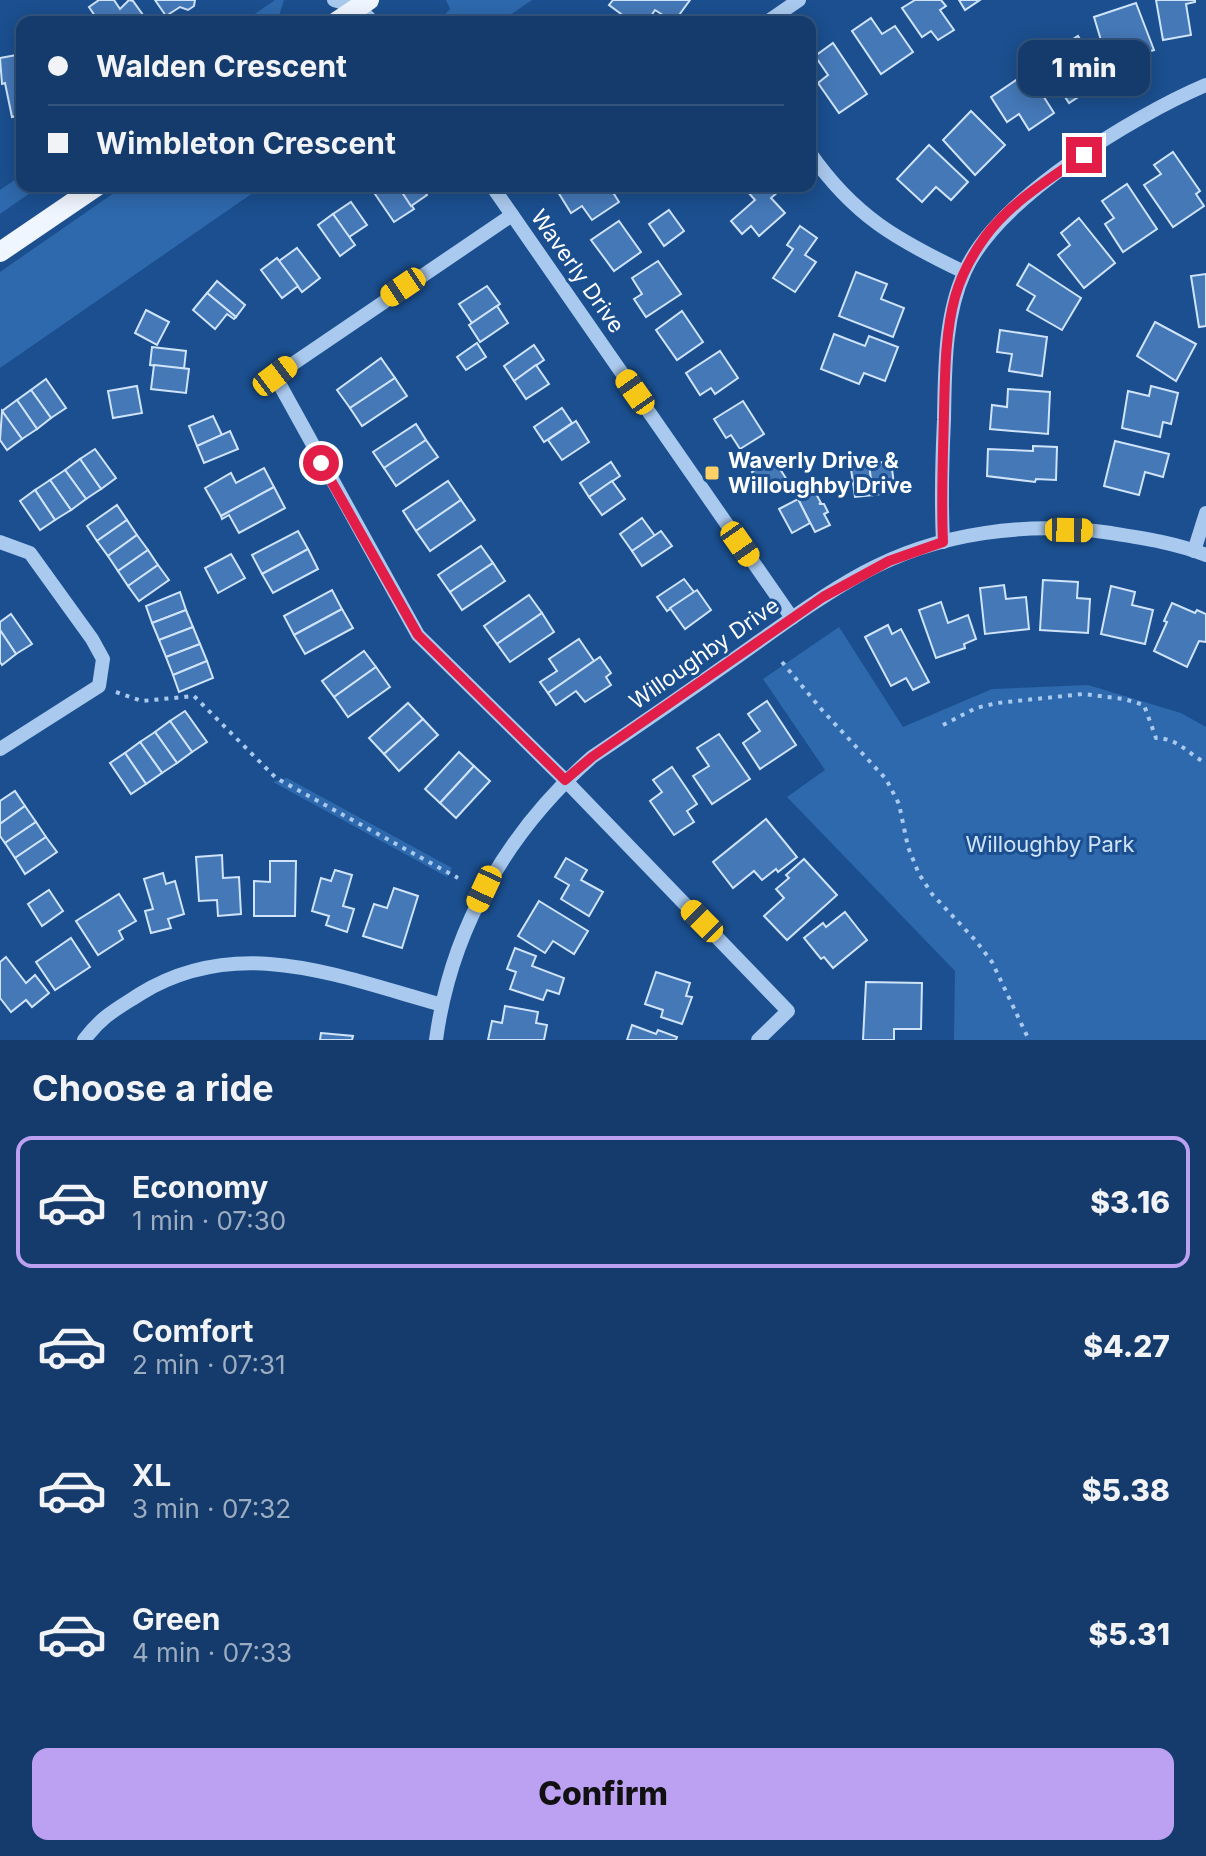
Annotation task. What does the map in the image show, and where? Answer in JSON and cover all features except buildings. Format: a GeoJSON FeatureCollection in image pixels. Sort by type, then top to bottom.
{"type":"FeatureCollection","features":[{"type":"Feature","properties":{"kind":"main road"},"geometry":{"type":"LineString","coordinates":[[0,252],[88,192]]}},
{"type":"Feature","properties":{"kind":"street"},"geometry":{"type":"LineString","coordinates":[[334,0],[364,7]]}},
{"type":"Feature","properties":{"kind":"street"},"geometry":{"type":"LineString","coordinates":[[776,16],[799,0]]}},
{"type":"Feature","properties":{"kind":"street"},"geometry":{"type":"LineString","coordinates":[[943,542],[941,504],[948,340],[955,294],[964,272],[986,235],[1042,184],[1125,126],[1165,102],[1206,85]]}},
{"type":"Feature","properties":{"kind":"street"},"geometry":{"type":"LineString","coordinates":[[816,161],[868,219],[906,244],[964,272]]}},
{"type":"Feature","properties":{"kind":"street","name":"Waverly Drive"},"geometry":{"type":"LineString","coordinates":[[496,192],[792,618]]}},
{"type":"Feature","properties":{"kind":"street"},"geometry":{"type":"LineString","coordinates":[[512,215],[275,376],[418,635],[565,780],[788,1011],[758,1040]]}},
{"type":"Feature","properties":{"kind":"street"},"geometry":{"type":"LineString","coordinates":[[1200,553],[1206,513]]}},
{"type":"Feature","properties":{"kind":"street","name":"Willoughby Drive"},"geometry":{"type":"LineString","coordinates":[[436,1040],[456,953],[484,889],[523,830],[565,780],[592,757],[792,618],[864,573],[943,542],[1019,530],[1088,530],[1162,542],[1200,553]]}},
{"type":"Feature","properties":{"kind":"street"},"geometry":{"type":"LineString","coordinates":[[0,542],[30,553],[103,659],[99,686],[0,749]]}},
{"type":"Feature","properties":{"kind":"street"},"geometry":{"type":"LineString","coordinates":[[84,1040],[99,1020],[153,987],[191,971],[236,962],[287,964],[442,1005]]}},
{"type":"Feature","properties":{"kind":"path"},"geometry":{"type":"LineString","coordinates":[[782,662],[890,785],[899,804],[908,847],[919,874],[932,894],[992,962],[1029,1040]]}},
{"type":"Feature","properties":{"kind":"path"},"geometry":{"type":"LineString","coordinates":[[99,686],[142,701],[194,696],[276,778],[458,878]]}},
{"type":"Feature","properties":{"kind":"path"},"geometry":{"type":"LineString","coordinates":[[943,725],[976,708],[997,703],[1083,694],[1124,699],[1144,705],[1156,738],[1175,740],[1206,763]]}},
{"type":"Feature","properties":{"kind":"green space"},"geometry":{"type":"Polygon","coordinates":[[[275,0],[284,0],[279,16],[252,16],[275,0]]]}},
{"type":"Feature","properties":{"kind":"green space"},"geometry":{"type":"Polygon","coordinates":[[[446,0],[532,0],[509,16],[444,16],[450,9],[446,0]]]}},
{"type":"Feature","properties":{"kind":"green space"},"geometry":{"type":"Polygon","coordinates":[[[16,179],[16,192],[31,192],[0,214],[0,190],[16,179]]]}},
{"type":"Feature","properties":{"kind":"green space"},"geometry":{"type":"Polygon","coordinates":[[[115,192],[254,192],[0,368],[0,272],[115,192]]]}},
{"type":"Feature","properties":{"kind":"green space","name":"Willoughby Park"},"geometry":{"type":"Polygon","coordinates":[[[839,627],[903,727],[992,689],[1088,685],[1181,713],[1206,727],[1206,1040],[954,1040],[955,971],[787,797],[825,770],[763,679],[839,627]]]}},
{"type":"Feature","properties":{"kind":"green space"},"geometry":{"type":"Polygon","coordinates":[[[287,778],[452,868],[447,877],[273,782],[287,778]]]}},
{"type":"Feature","properties":{"kind":"place","name":"Waverly Drive & Willoughby Drive"},"geometry":{"type":"Point","coordinates":[712,473]}},
{"type":"Feature","properties":{"kind":"route"},"geometry":{"type":"LineString","coordinates":[[321,463],[418,635],[565,780],[592,757],[823,597],[889,561],[943,542],[941,504],[945,390],[955,294],[986,235],[1042,184],[1084,155]]}}]}
